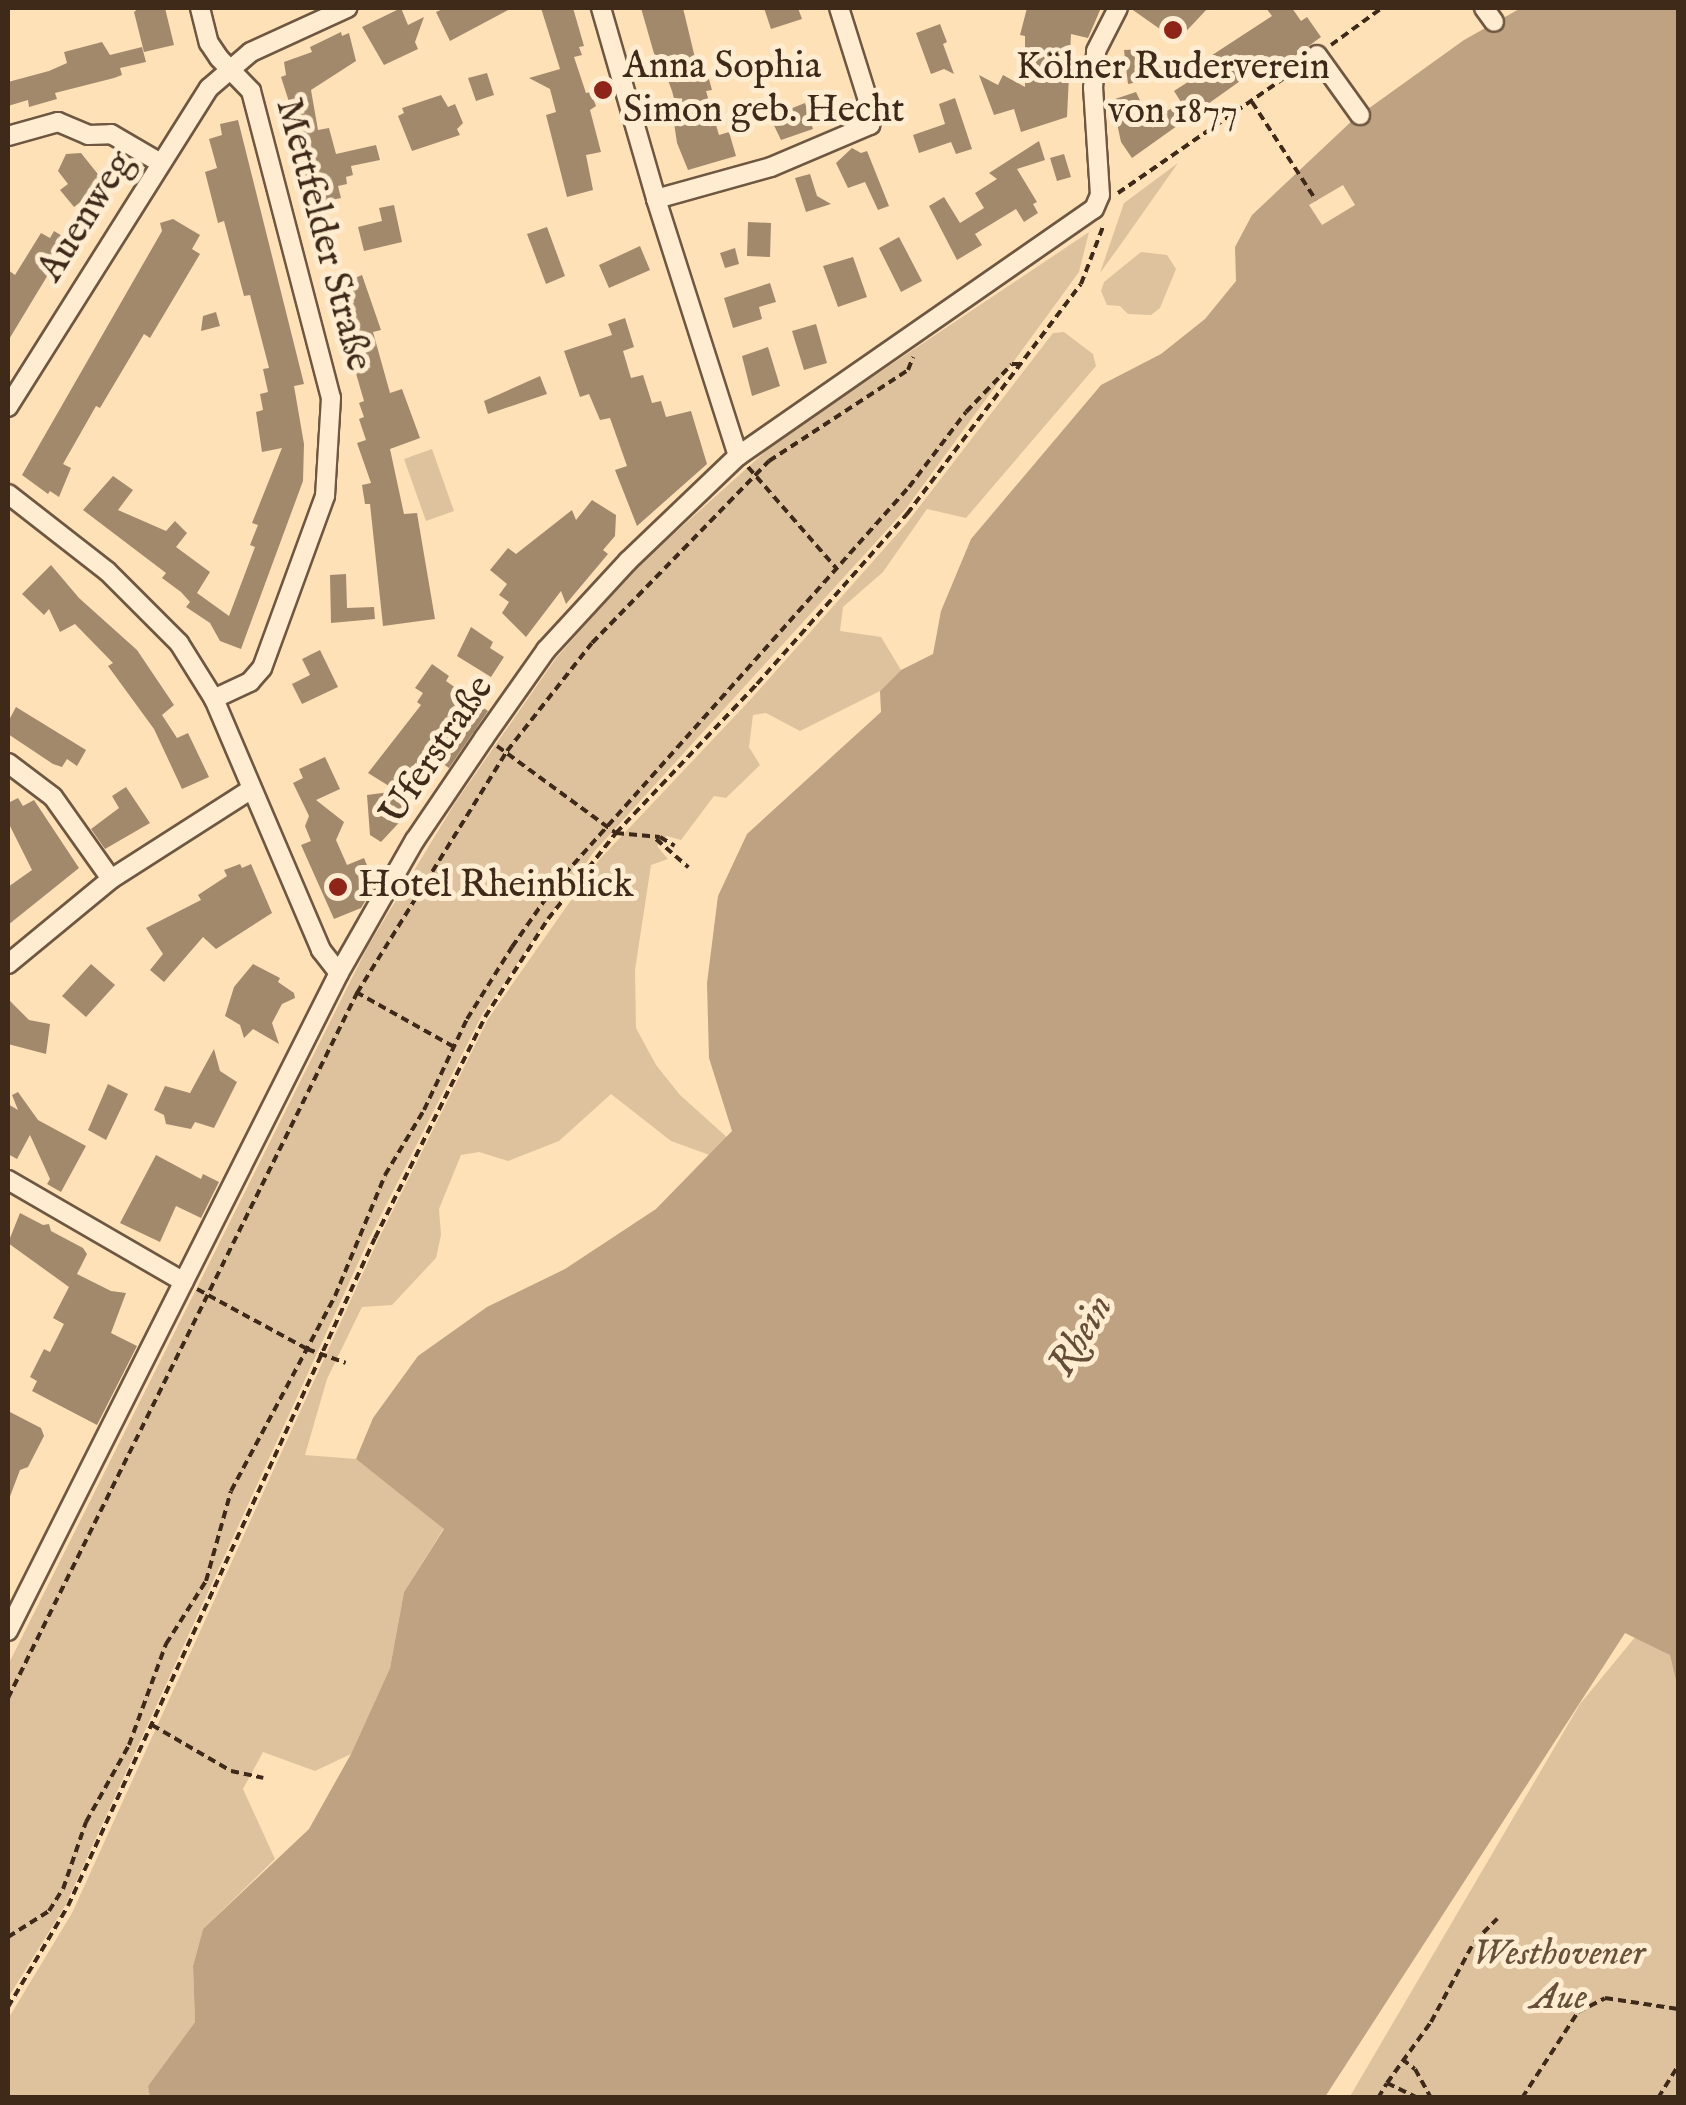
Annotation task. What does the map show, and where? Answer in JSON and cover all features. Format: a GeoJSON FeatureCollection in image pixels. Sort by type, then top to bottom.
{"type":"FeatureCollection","features":[{"type":"Feature","properties":{"kind":"street","name":"Mettfelder Straße"},"geometry":{"type":"LineString","coordinates":[[200,8],[209,43],[252,91],[330,385],[331,416],[325,496],[262,668],[250,682],[214,699]]}},
{"type":"Feature","properties":{"kind":"street"},"geometry":{"type":"LineString","coordinates":[[230,66],[346,8]]}},
{"type":"Feature","properties":{"kind":"street"},"geometry":{"type":"LineString","coordinates":[[601,8],[656,199],[738,456]]}},
{"type":"Feature","properties":{"kind":"street"},"geometry":{"type":"LineString","coordinates":[[656,199],[771,167],[870,125],[872,112],[839,8]]}},
{"type":"Feature","properties":{"kind":"street","name":"Uferstraße"},"geometry":{"type":"LineString","coordinates":[[8,1632],[339,973],[415,840],[484,738],[546,650],[628,560],[738,456],[1098,204],[1093,88],[1096,51],[1118,8]]}},
{"type":"Feature","properties":{"kind":"street"},"geometry":{"type":"LineString","coordinates":[[1317,55],[1360,115]]}},
{"type":"Feature","properties":{"kind":"street","name":"Auenweg"},"geometry":{"type":"LineString","coordinates":[[8,407],[159,162],[230,66]]}},
{"type":"Feature","properties":{"kind":"street"},"geometry":{"type":"LineString","coordinates":[[8,136],[58,122],[88,134],[111,134],[159,162]]}},
{"type":"Feature","properties":{"kind":"street"},"geometry":{"type":"LineString","coordinates":[[8,494],[61,532],[149,608],[179,642],[214,699],[321,950],[339,973]]}},
{"type":"Feature","properties":{"kind":"street"},"geometry":{"type":"LineString","coordinates":[[8,763],[53,797],[112,878]]}},
{"type":"Feature","properties":{"kind":"street"},"geometry":{"type":"LineString","coordinates":[[8,964],[112,878],[252,789]]}},
{"type":"Feature","properties":{"kind":"street"},"geometry":{"type":"LineString","coordinates":[[8,1180],[184,1282]]}},
{"type":"Feature","properties":{"kind":"path"},"geometry":{"type":"LineString","coordinates":[[1368,8],[1372,15]]}},
{"type":"Feature","properties":{"kind":"path"},"geometry":{"type":"LineString","coordinates":[[1125,188],[1382,8]]}},
{"type":"Feature","properties":{"kind":"path"},"geometry":{"type":"LineString","coordinates":[[1252,102],[1316,200]]}},
{"type":"Feature","properties":{"kind":"path"},"geometry":{"type":"LineString","coordinates":[[8,2006],[68,1906],[321,1355],[485,1017],[548,919],[616,833],[757,684],[907,514],[1081,284],[1104,224]]}},
{"type":"Feature","properties":{"kind":"path"},"geometry":{"type":"LineString","coordinates":[[8,1698],[357,993],[508,752],[605,628],[769,461],[908,370],[912,350],[906,339]]}},
{"type":"Feature","properties":{"kind":"path"},"geometry":{"type":"LineString","coordinates":[[8,1937],[49,1911],[62,1889],[86,1822],[129,1745],[166,1644],[206,1581],[231,1491],[335,1296],[385,1174],[512,947],[556,884],[909,487],[966,412],[1012,364],[1023,364]]}},
{"type":"Feature","properties":{"kind":"path"},"geometry":{"type":"LineString","coordinates":[[754,477],[837,568]]}},
{"type":"Feature","properties":{"kind":"path"},"geometry":{"type":"LineString","coordinates":[[484,738],[616,833],[660,837],[675,846]]}},
{"type":"Feature","properties":{"kind":"path"},"geometry":{"type":"LineString","coordinates":[[656,839],[688,866]]}},
{"type":"Feature","properties":{"kind":"path"},"geometry":{"type":"LineString","coordinates":[[357,993],[454,1047]]}},
{"type":"Feature","properties":{"kind":"path"},"geometry":{"type":"LineString","coordinates":[[208,1296],[307,1349],[346,1363]]}},
{"type":"Feature","properties":{"kind":"path"},"geometry":{"type":"LineString","coordinates":[[206,1581],[217,1586]]}},
{"type":"Feature","properties":{"kind":"path"},"geometry":{"type":"LineString","coordinates":[[152,1725],[231,1771],[264,1778]]}},
{"type":"Feature","properties":{"kind":"path"},"geometry":{"type":"LineString","coordinates":[[1378,2098],[1431,2022],[1474,1942],[1497,1919]]}},
{"type":"Feature","properties":{"kind":"path"},"geometry":{"type":"LineString","coordinates":[[1522,2098],[1578,2012],[1605,1998],[1678,2009]]}},
{"type":"Feature","properties":{"kind":"path"},"geometry":{"type":"LineString","coordinates":[[1402,2060],[1415,2069],[1431,2098]]}},
{"type":"Feature","properties":{"kind":"path"},"geometry":{"type":"LineString","coordinates":[[1658,2098],[1678,2066]]}},
{"type":"Feature","properties":{"kind":"path"},"geometry":{"type":"LineString","coordinates":[[1387,2084],[1418,2098]]}},
{"type":"Feature","properties":{"kind":"green space"},"geometry":{"type":"Polygon","coordinates":[[[1178,163],[1121,244],[1100,273],[1124,203],[1178,163]]]}},
{"type":"Feature","properties":{"kind":"green space"},"geometry":{"type":"Polygon","coordinates":[[[1089,232],[1079,272],[905,510],[593,853],[482,1015],[370,1237],[65,1906],[8,1998],[8,1665],[367,948],[455,803],[556,658],[637,567],[777,441],[1089,232]]]}},
{"type":"Feature","properties":{"kind":"green space"},"geometry":{"type":"Polygon","coordinates":[[[1141,252],[1167,255],[1176,269],[1160,308],[1151,315],[1128,314],[1120,306],[1107,305],[1101,291],[1104,282],[1141,252]]]}},
{"type":"Feature","properties":{"kind":"green space"},"geometry":{"type":"Polygon","coordinates":[[[1064,332],[1093,354],[1096,366],[966,518],[927,509],[883,572],[843,607],[840,631],[881,637],[901,670],[880,691],[800,731],[766,713],[753,715],[749,747],[760,765],[726,798],[714,796],[681,840],[667,836],[657,846],[668,859],[651,865],[635,970],[636,1028],[656,1065],[680,1095],[750,1158],[726,1161],[671,1141],[611,1094],[559,1141],[508,1161],[479,1152],[461,1155],[439,1209],[441,1235],[436,1258],[392,1305],[362,1307],[327,1379],[305,1455],[356,1459],[444,1528],[404,1592],[390,1668],[351,1754],[315,1771],[263,1752],[243,1789],[275,1859],[203,1929],[193,1966],[195,2022],[148,2086],[150,2097],[8,2097],[8,2019],[72,1913],[378,1240],[488,1019],[599,860],[750,700],[906,524],[1053,333],[1064,332]]]}},
{"type":"Feature","properties":{"kind":"green space"},"geometry":{"type":"Polygon","coordinates":[[[432,449],[454,511],[426,521],[404,459],[432,449]]]}},
{"type":"Feature","properties":{"kind":"green space","name":"Westhovener Aue"},"geometry":{"type":"Polygon","coordinates":[[[1678,1585],[1678,2097],[1349,2098],[1580,1704],[1678,1585]]]}},
{"type":"Feature","properties":{"kind":"water","name":"Rhein"},"geometry":{"type":"Polygon","coordinates":[[[1521,8],[1678,8],[1678,1688],[1670,1655],[1625,1633],[1325,2097],[150,2098],[148,2086],[195,2022],[193,1966],[203,1929],[309,1829],[351,1754],[390,1668],[404,1592],[444,1529],[356,1459],[373,1418],[418,1356],[487,1307],[565,1269],[656,1209],[732,1131],[709,1058],[707,983],[718,896],[747,834],[881,712],[880,691],[901,670],[933,654],[941,611],[971,539],[1101,385],[1161,354],[1205,319],[1236,281],[1235,247],[1252,215],[1354,119],[1464,40],[1521,8]]]}},
{"type":"Feature","properties":{"kind":"pier"},"geometry":{"type":"Polygon","coordinates":[[[1343,185],[1355,205],[1322,225],[1309,205],[1343,185]]]}},
{"type":"Feature","properties":{"kind":"building"},"geometry":{"type":"Polygon","coordinates":[[[139,8],[165,8],[174,45],[144,52],[134,12],[139,8]]]}},
{"type":"Feature","properties":{"kind":"building"},"geometry":{"type":"Polygon","coordinates":[[[401,8],[408,25],[424,17],[415,42],[418,49],[384,65],[362,27],[401,8]]]}},
{"type":"Feature","properties":{"kind":"building"},"geometry":{"type":"Polygon","coordinates":[[[445,8],[512,8],[450,41],[436,12],[445,8]]]}},
{"type":"Feature","properties":{"kind":"building"},"geometry":{"type":"Polygon","coordinates":[[[541,8],[573,8],[584,46],[579,47],[582,55],[574,57],[586,93],[591,92],[596,106],[590,110],[601,152],[586,155],[593,190],[567,197],[546,115],[556,112],[550,89],[529,78],[560,69],[541,8]]]}},
{"type":"Feature","properties":{"kind":"building"},"geometry":{"type":"Polygon","coordinates":[[[641,8],[683,8],[696,62],[703,60],[709,79],[712,90],[706,91],[719,135],[729,132],[736,156],[688,170],[677,143],[674,123],[680,121],[672,91],[659,56],[655,57],[641,8]]]}},
{"type":"Feature","properties":{"kind":"building"},"geometry":{"type":"Polygon","coordinates":[[[764,8],[798,8],[802,19],[771,29],[764,8]]]}},
{"type":"Feature","properties":{"kind":"building"},"geometry":{"type":"Polygon","coordinates":[[[1027,8],[1101,8],[1088,38],[1071,34],[1067,117],[1021,132],[1014,109],[994,115],[979,75],[998,85],[1003,75],[1025,87],[1025,36],[1020,35],[1027,8]]]}},
{"type":"Feature","properties":{"kind":"building","name":"Kölner Ruderverein von 1877"},"geometry":{"type":"Polygon","coordinates":[[[1130,8],[1208,8],[1177,41],[1130,8]]]}},
{"type":"Feature","properties":{"kind":"building"},"geometry":{"type":"Polygon","coordinates":[[[1266,8],[1292,8],[1301,21],[1307,17],[1321,37],[1263,79],[1257,69],[1132,158],[1121,142],[1112,100],[1136,92],[1150,122],[1181,102],[1174,91],[1205,71],[1200,63],[1272,16],[1266,8]]]}},
{"type":"Feature","properties":{"kind":"building"},"geometry":{"type":"Polygon","coordinates":[[[940,24],[954,74],[944,69],[931,74],[916,33],[940,24]]]}},
{"type":"Feature","properties":{"kind":"building"},"geometry":{"type":"Polygon","coordinates":[[[341,32],[342,36],[349,33],[356,61],[311,90],[318,130],[329,128],[336,154],[376,145],[380,160],[351,166],[353,175],[346,177],[347,184],[338,186],[341,198],[331,200],[334,212],[315,216],[305,174],[304,162],[308,161],[281,77],[286,75],[284,62],[312,52],[310,47],[341,32]]]}},
{"type":"Feature","properties":{"kind":"building"},"geometry":{"type":"Polygon","coordinates":[[[102,42],[110,55],[142,47],[146,62],[120,68],[122,75],[114,78],[55,93],[57,99],[29,107],[28,100],[8,106],[8,82],[49,71],[67,63],[64,52],[102,42]]]}},
{"type":"Feature","properties":{"kind":"building"},"geometry":{"type":"Polygon","coordinates":[[[1149,49],[1166,77],[1128,84],[1124,50],[1149,49]]]}},
{"type":"Feature","properties":{"kind":"building"},"geometry":{"type":"Polygon","coordinates":[[[487,73],[494,95],[476,101],[468,78],[487,73]]]}},
{"type":"Feature","properties":{"kind":"building"},"geometry":{"type":"Polygon","coordinates":[[[441,95],[448,107],[455,104],[463,123],[457,129],[460,135],[412,151],[398,116],[404,113],[402,108],[441,95]]]}},
{"type":"Feature","properties":{"kind":"building"},"geometry":{"type":"Polygon","coordinates":[[[955,98],[972,149],[956,154],[951,142],[919,153],[913,135],[945,124],[939,104],[955,98]]]}},
{"type":"Feature","properties":{"kind":"building"},"geometry":{"type":"Polygon","coordinates":[[[805,103],[813,129],[781,140],[770,117],[805,103]]]}},
{"type":"Feature","properties":{"kind":"building"},"geometry":{"type":"Polygon","coordinates":[[[238,120],[304,384],[294,386],[304,444],[303,481],[241,649],[220,641],[210,623],[186,607],[190,602],[162,578],[166,573],[83,510],[113,476],[133,490],[118,510],[166,531],[175,521],[187,533],[176,547],[210,572],[197,593],[229,616],[255,547],[250,545],[258,525],[252,523],[282,448],[262,452],[256,412],[263,410],[260,394],[268,392],[263,369],[269,368],[250,295],[244,296],[224,221],[218,223],[205,172],[217,168],[209,139],[222,135],[220,124],[238,120]]]}},
{"type":"Feature","properties":{"kind":"building"},"geometry":{"type":"Polygon","coordinates":[[[1039,141],[1045,160],[1017,169],[1037,202],[1033,204],[1038,213],[1024,222],[1016,209],[975,234],[982,245],[957,260],[929,206],[944,197],[960,223],[984,208],[975,193],[997,179],[989,173],[1039,141]]]}},
{"type":"Feature","properties":{"kind":"building"},"geometry":{"type":"Polygon","coordinates":[[[852,148],[861,153],[867,151],[889,206],[878,210],[865,182],[848,188],[836,163],[852,148]]]}},
{"type":"Feature","properties":{"kind":"building"},"geometry":{"type":"Polygon","coordinates":[[[81,153],[105,183],[74,207],[60,190],[68,184],[58,171],[66,154],[81,153]]]}},
{"type":"Feature","properties":{"kind":"building"},"geometry":{"type":"Polygon","coordinates":[[[1064,154],[1071,177],[1057,181],[1050,158],[1064,154]]]}},
{"type":"Feature","properties":{"kind":"building"},"geometry":{"type":"Polygon","coordinates":[[[810,174],[817,196],[831,204],[806,212],[795,178],[810,174]]]}},
{"type":"Feature","properties":{"kind":"building"},"geometry":{"type":"Polygon","coordinates":[[[394,205],[402,242],[364,251],[358,227],[382,221],[379,208],[394,205]]]}},
{"type":"Feature","properties":{"kind":"building"},"geometry":{"type":"Polygon","coordinates":[[[173,219],[200,235],[192,249],[200,254],[150,338],[144,334],[100,408],[96,406],[63,464],[71,468],[59,497],[50,491],[48,494],[22,475],[162,231],[160,223],[173,219]]]}},
{"type":"Feature","properties":{"kind":"building"},"geometry":{"type":"Polygon","coordinates":[[[748,222],[771,223],[770,257],[747,256],[748,222]]]}},
{"type":"Feature","properties":{"kind":"building"},"geometry":{"type":"Polygon","coordinates":[[[547,227],[565,276],[546,284],[527,234],[547,227]]]}},
{"type":"Feature","properties":{"kind":"building"},"geometry":{"type":"Polygon","coordinates":[[[54,231],[69,240],[8,341],[8,270],[15,275],[41,233],[50,238],[54,231]]]}},
{"type":"Feature","properties":{"kind":"building"},"geometry":{"type":"Polygon","coordinates":[[[899,237],[922,281],[901,292],[879,248],[899,237]]]}},
{"type":"Feature","properties":{"kind":"building"},"geometry":{"type":"Polygon","coordinates":[[[640,246],[650,270],[609,288],[599,265],[640,246]]]}},
{"type":"Feature","properties":{"kind":"building"},"geometry":{"type":"Polygon","coordinates":[[[735,248],[739,264],[725,268],[720,253],[735,248]]]}},
{"type":"Feature","properties":{"kind":"building"},"geometry":{"type":"Polygon","coordinates":[[[853,257],[867,297],[838,307],[823,266],[853,257]]]}},
{"type":"Feature","properties":{"kind":"building"},"geometry":{"type":"Polygon","coordinates":[[[362,275],[381,330],[373,332],[390,393],[402,389],[420,438],[390,449],[404,514],[417,513],[435,619],[383,626],[370,504],[365,504],[362,485],[371,483],[357,443],[366,440],[359,419],[364,417],[359,403],[364,401],[331,288],[362,275]]]}},
{"type":"Feature","properties":{"kind":"building"},"geometry":{"type":"Polygon","coordinates":[[[770,283],[776,302],[759,307],[762,319],[733,328],[724,298],[770,283]]]}},
{"type":"Feature","properties":{"kind":"building"},"geometry":{"type":"Polygon","coordinates":[[[216,312],[220,326],[201,331],[203,316],[216,312]]]}},
{"type":"Feature","properties":{"kind":"building"},"geometry":{"type":"Polygon","coordinates":[[[625,318],[634,347],[623,351],[631,378],[643,375],[652,403],[661,401],[666,417],[691,411],[707,464],[637,526],[615,470],[627,466],[610,418],[600,420],[589,394],[580,397],[564,351],[612,335],[608,324],[625,318]]]}},
{"type":"Feature","properties":{"kind":"building"},"geometry":{"type":"Polygon","coordinates":[[[816,324],[827,363],[804,370],[792,331],[816,324]]]}},
{"type":"Feature","properties":{"kind":"building"},"geometry":{"type":"Polygon","coordinates":[[[768,347],[780,386],[752,396],[742,356],[768,347]]]}},
{"type":"Feature","properties":{"kind":"building"},"geometry":{"type":"Polygon","coordinates":[[[540,376],[547,394],[488,414],[484,401],[540,376]]]}},
{"type":"Feature","properties":{"kind":"building"},"geometry":{"type":"Polygon","coordinates":[[[592,500],[616,515],[615,536],[603,550],[608,554],[566,604],[561,591],[526,637],[502,613],[509,602],[499,595],[507,584],[490,570],[508,548],[516,554],[572,510],[576,520],[592,500]]]}},
{"type":"Feature","properties":{"kind":"building"},"geometry":{"type":"Polygon","coordinates":[[[51,565],[79,598],[137,650],[174,705],[162,715],[177,738],[188,733],[209,777],[182,789],[154,729],[108,666],[113,663],[75,624],[60,632],[49,609],[44,615],[22,594],[51,565]]]}},
{"type":"Feature","properties":{"kind":"building"},"geometry":{"type":"Polygon","coordinates":[[[346,574],[347,608],[374,607],[375,619],[331,623],[330,575],[346,574]]]}},
{"type":"Feature","properties":{"kind":"building"},"geometry":{"type":"Polygon","coordinates":[[[471,627],[493,642],[490,648],[504,657],[491,677],[457,656],[471,627]]]}},
{"type":"Feature","properties":{"kind":"building"},"geometry":{"type":"Polygon","coordinates":[[[320,650],[338,687],[302,704],[292,684],[310,675],[302,659],[320,650]]]}},
{"type":"Feature","properties":{"kind":"building"},"geometry":{"type":"Polygon","coordinates":[[[432,664],[449,676],[446,681],[488,711],[449,768],[435,758],[431,778],[419,786],[421,797],[410,800],[408,813],[381,842],[370,835],[367,795],[397,791],[368,773],[421,705],[417,702],[423,693],[415,688],[432,664]]]}},
{"type":"Feature","properties":{"kind":"building"},"geometry":{"type":"Polygon","coordinates":[[[16,707],[86,750],[77,766],[67,759],[62,767],[53,764],[8,734],[8,722],[16,707]]]}},
{"type":"Feature","properties":{"kind":"building"},"geometry":{"type":"Polygon","coordinates":[[[325,757],[340,789],[316,800],[344,822],[336,840],[347,865],[364,858],[375,885],[361,908],[334,919],[301,845],[311,841],[305,826],[309,816],[293,783],[303,778],[299,769],[325,757]]]}},
{"type":"Feature","properties":{"kind":"building"},"geometry":{"type":"Polygon","coordinates":[[[126,787],[150,823],[105,849],[91,829],[119,808],[112,796],[126,787]]]}},
{"type":"Feature","properties":{"kind":"building"},"geometry":{"type":"Polygon","coordinates":[[[18,798],[23,806],[34,800],[79,868],[8,925],[8,887],[32,870],[8,822],[8,803],[18,798]]]}},
{"type":"Feature","properties":{"kind":"building"},"geometry":{"type":"Polygon","coordinates":[[[240,864],[242,868],[251,864],[272,913],[216,949],[203,937],[164,982],[150,970],[163,954],[146,928],[201,900],[198,895],[227,876],[224,870],[240,864]]]}},
{"type":"Feature","properties":{"kind":"building"},"geometry":{"type":"Polygon","coordinates":[[[91,964],[115,985],[86,1017],[62,996],[91,964]]]}},
{"type":"Feature","properties":{"kind":"building"},"geometry":{"type":"Polygon","coordinates":[[[253,964],[280,978],[278,982],[294,993],[295,998],[282,1004],[272,1023],[279,1044],[253,1029],[244,1038],[240,1025],[225,1016],[234,987],[253,964]]]}},
{"type":"Feature","properties":{"kind":"building"},"geometry":{"type":"Polygon","coordinates":[[[8,999],[29,1020],[50,1024],[46,1054],[8,1044],[8,999]]]}},
{"type":"Feature","properties":{"kind":"building"},"geometry":{"type":"Polygon","coordinates":[[[214,1049],[220,1071],[237,1082],[214,1128],[195,1122],[191,1129],[166,1124],[164,1115],[154,1110],[165,1086],[190,1093],[214,1049]]]}},
{"type":"Feature","properties":{"kind":"building"},"geometry":{"type":"Polygon","coordinates":[[[108,1084],[128,1094],[106,1140],[88,1130],[108,1084]]]}},
{"type":"Feature","properties":{"kind":"building"},"geometry":{"type":"Polygon","coordinates":[[[18,1092],[38,1120],[86,1146],[61,1192],[47,1184],[50,1179],[30,1135],[17,1159],[8,1154],[8,1104],[18,1110],[12,1095],[18,1092]]]}},
{"type":"Feature","properties":{"kind":"building"},"geometry":{"type":"Polygon","coordinates":[[[156,1155],[201,1179],[203,1174],[219,1182],[201,1218],[176,1206],[160,1242],[120,1223],[156,1155]]]}},
{"type":"Feature","properties":{"kind":"building"},"geometry":{"type":"Polygon","coordinates":[[[20,1213],[43,1225],[49,1224],[51,1231],[83,1248],[87,1254],[77,1274],[111,1291],[126,1293],[111,1333],[137,1346],[97,1425],[32,1391],[37,1381],[30,1377],[44,1349],[50,1352],[64,1324],[53,1318],[69,1287],[8,1243],[20,1213]]]}},
{"type":"Feature","properties":{"kind":"building"},"geometry":{"type":"Polygon","coordinates":[[[8,1411],[41,1428],[44,1436],[28,1467],[20,1470],[9,1499],[8,1411]]]}},
{"type":"Feature","properties":{"kind":"place","name":"Kölner Ruderverein von 1877"},"geometry":{"type":"Point","coordinates":[1173,30]}},
{"type":"Feature","properties":{"kind":"place","name":"Anna Sophia Simon geb. Hecht"},"geometry":{"type":"Point","coordinates":[603,90]}},
{"type":"Feature","properties":{"kind":"place","name":"Hotel Rheinblick"},"geometry":{"type":"Point","coordinates":[338,887]}}]}
